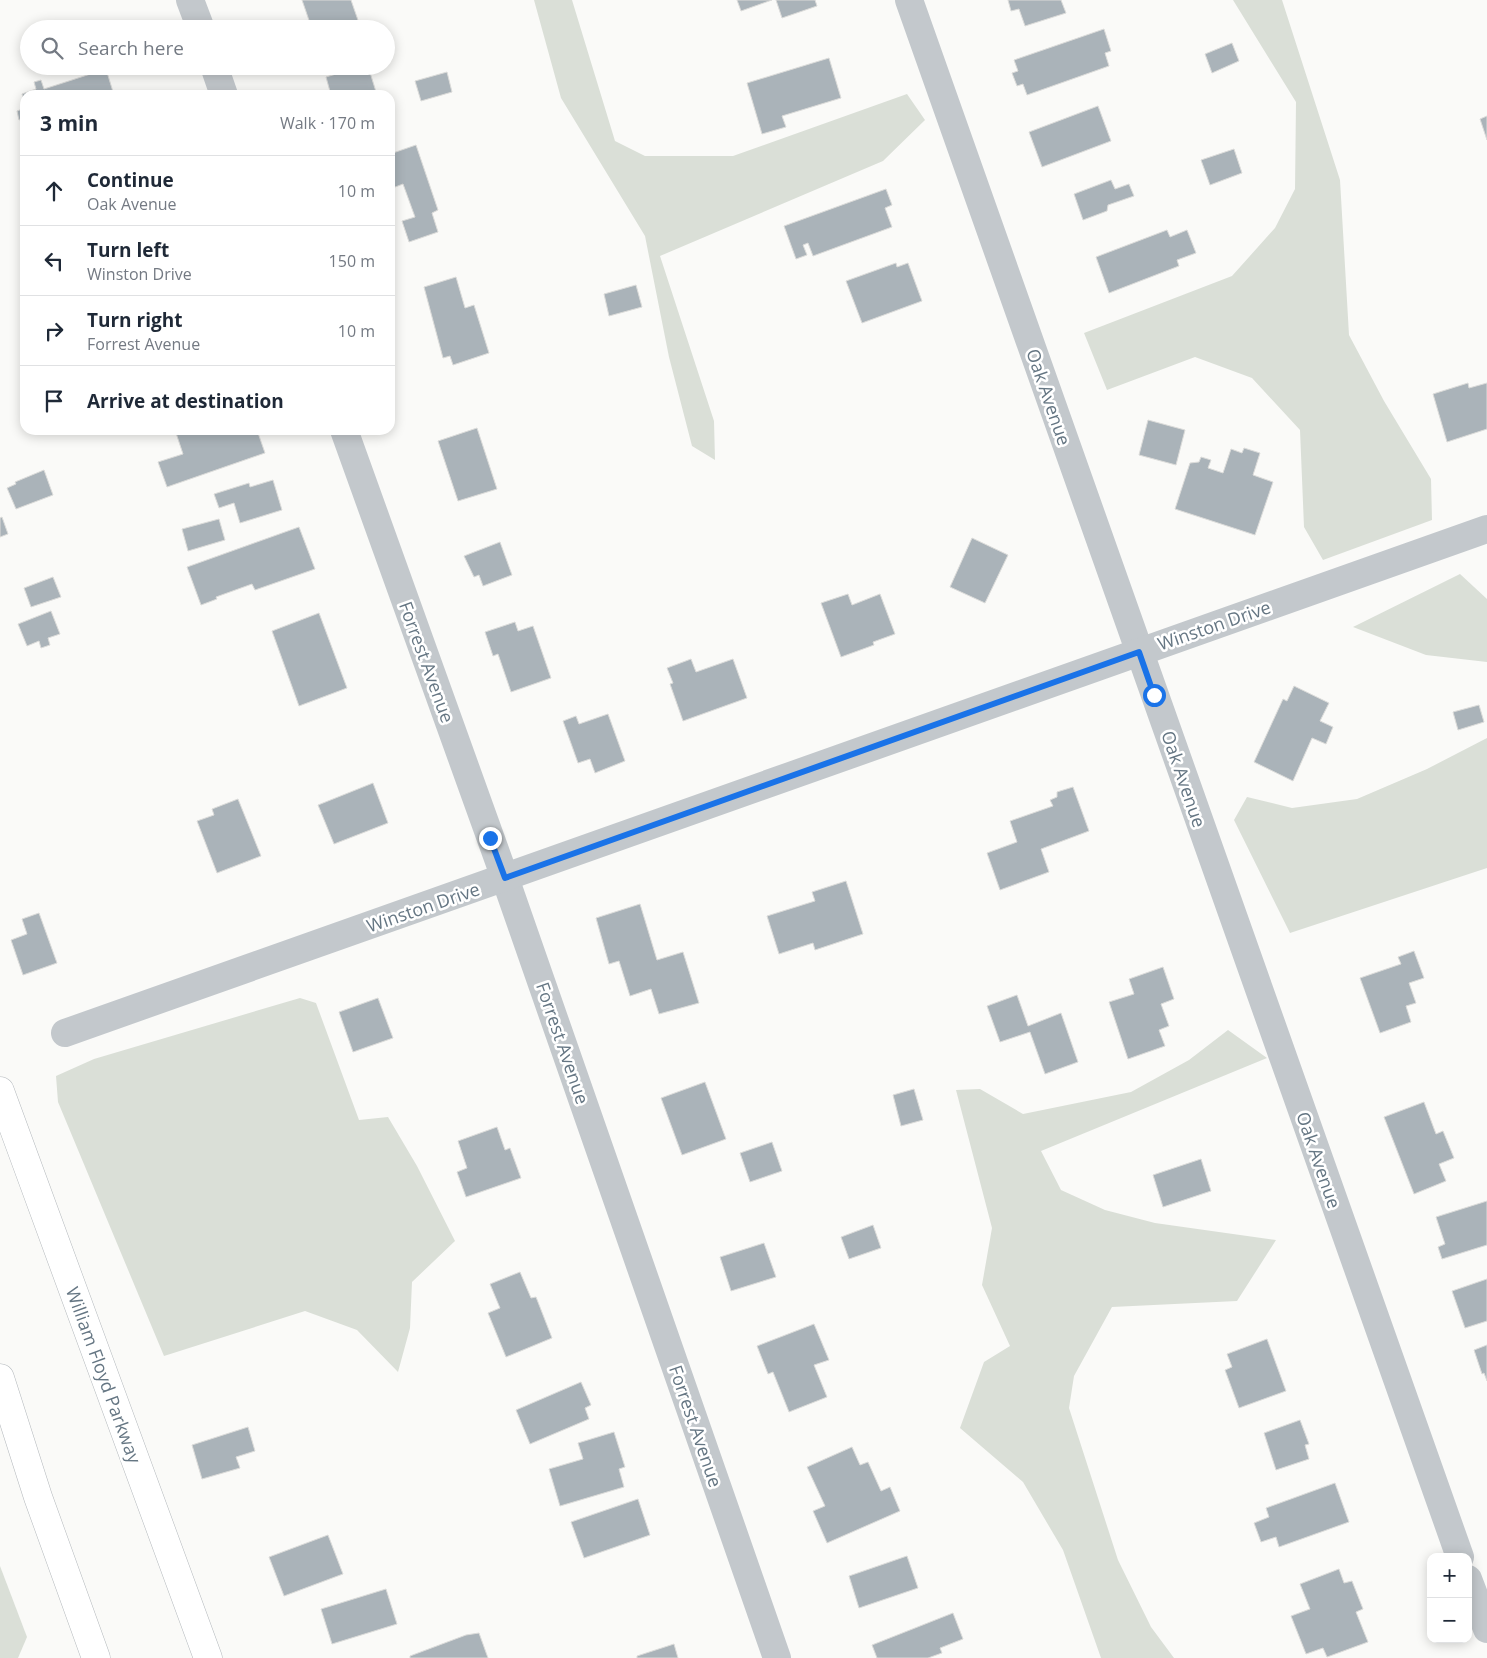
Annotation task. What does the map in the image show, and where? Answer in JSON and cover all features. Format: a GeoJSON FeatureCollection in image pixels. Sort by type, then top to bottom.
{"type":"FeatureCollection","features":[{"type":"Feature","properties":{"kind":"highway","name":"William Floyd Parkway"},"geometry":{"type":"LineString","coordinates":[[0,1091],[208,1658]]}},
{"type":"Feature","properties":{"kind":"highway"},"geometry":{"type":"LineString","coordinates":[[0,1378],[38,1497],[96,1658]]}},
{"type":"Feature","properties":{"kind":"street"},"geometry":{"type":"LineString","coordinates":[[190,0],[198,20]]}},
{"type":"Feature","properties":{"kind":"street","name":"Oak Avenue"},"geometry":{"type":"LineString","coordinates":[[909,0],[1459,1553]]}},
{"type":"Feature","properties":{"kind":"street"},"geometry":{"type":"LineString","coordinates":[[217,75],[222,90]]}},
{"type":"Feature","properties":{"kind":"street","name":"Forrest Avenue"},"geometry":{"type":"LineString","coordinates":[[346,435],[505,878],[777,1658]]}},
{"type":"Feature","properties":{"kind":"street","name":"Winston Drive"},"geometry":{"type":"LineString","coordinates":[[65,1033],[1487,529]]}},
{"type":"Feature","properties":{"kind":"street"},"geometry":{"type":"LineString","coordinates":[[1472,1591],[1487,1630]]}},
{"type":"Feature","properties":{"kind":"shaded area"},"geometry":{"type":"Polygon","coordinates":[[[534,0],[572,0],[615,141],[645,156],[733,156],[907,94],[925,120],[883,161],[660,256],[714,421],[715,460],[692,446],[669,357],[645,236],[561,98],[534,0]]]}},
{"type":"Feature","properties":{"kind":"shaded area"},"geometry":{"type":"Polygon","coordinates":[[[1233,0],[1282,0],[1340,180],[1349,335],[1384,401],[1431,479],[1432,520],[1323,560],[1304,527],[1300,430],[1252,378],[1195,357],[1107,390],[1084,333],[1232,276],[1275,228],[1295,189],[1296,102],[1233,0]]]}},
{"type":"Feature","properties":{"kind":"shaded area"},"geometry":{"type":"Polygon","coordinates":[[[1460,574],[1487,599],[1487,662],[1426,655],[1353,627],[1460,574]]]}},
{"type":"Feature","properties":{"kind":"shaded area"},"geometry":{"type":"Polygon","coordinates":[[[1487,738],[1487,868],[1290,933],[1234,820],[1247,797],[1292,808],[1357,799],[1427,769],[1487,738]]]}},
{"type":"Feature","properties":{"kind":"shaded area"},"geometry":{"type":"Polygon","coordinates":[[[300,998],[316,1003],[359,1120],[388,1117],[417,1166],[455,1241],[412,1282],[410,1328],[398,1372],[357,1330],[305,1311],[164,1356],[58,1102],[56,1076],[94,1059],[300,998]]]}},
{"type":"Feature","properties":{"kind":"shaded area"},"geometry":{"type":"Polygon","coordinates":[[[1228,1030],[1267,1058],[1041,1151],[1061,1190],[1105,1210],[1155,1223],[1276,1240],[1237,1301],[1112,1307],[1074,1376],[1069,1408],[1118,1560],[1151,1627],[1174,1658],[1101,1658],[1063,1550],[1023,1482],[960,1428],[984,1362],[1010,1346],[982,1285],[992,1228],[956,1090],[980,1089],[1023,1114],[1131,1092],[1189,1060],[1228,1030]]]}},
{"type":"Feature","properties":{"kind":"shaded area"},"geometry":{"type":"Polygon","coordinates":[[[0,1566],[27,1637],[18,1658],[0,1658],[0,1566]]]}},
{"type":"Feature","properties":{"kind":"building"},"geometry":{"type":"Polygon","coordinates":[[[302,0],[351,0],[358,20],[309,20],[302,0]]]}},
{"type":"Feature","properties":{"kind":"building"},"geometry":{"type":"Polygon","coordinates":[[[737,0],[772,0],[741,11],[737,0]]]}},
{"type":"Feature","properties":{"kind":"building"},"geometry":{"type":"Polygon","coordinates":[[[776,0],[815,0],[817,6],[782,18],[776,0]]]}},
{"type":"Feature","properties":{"kind":"building"},"geometry":{"type":"Polygon","coordinates":[[[1008,0],[1061,0],[1066,13],[1025,26],[1019,9],[1011,11],[1008,0]]]}},
{"type":"Feature","properties":{"kind":"building"},"geometry":{"type":"Polygon","coordinates":[[[1104,29],[1111,51],[1105,53],[1109,66],[1027,95],[1023,84],[1017,86],[1012,73],[1018,71],[1014,60],[1104,29]]]}},
{"type":"Feature","properties":{"kind":"building"},"geometry":{"type":"Polygon","coordinates":[[[1232,43],[1239,61],[1212,73],[1205,54],[1232,43]]]}},
{"type":"Feature","properties":{"kind":"building"},"geometry":{"type":"Polygon","coordinates":[[[829,58],[841,98],[782,116],[786,127],[762,134],[747,83],[829,58]]]}},
{"type":"Feature","properties":{"kind":"building"},"geometry":{"type":"Polygon","coordinates":[[[447,72],[452,92],[421,101],[415,81],[447,72]]]}},
{"type":"Feature","properties":{"kind":"building"},"geometry":{"type":"Polygon","coordinates":[[[87,75],[108,75],[112,90],[33,90],[36,89],[34,82],[41,80],[44,89],[87,75]]]}},
{"type":"Feature","properties":{"kind":"building"},"geometry":{"type":"Polygon","coordinates":[[[333,75],[371,75],[375,90],[330,90],[326,77],[333,75]]]}},
{"type":"Feature","properties":{"kind":"building"},"geometry":{"type":"Polygon","coordinates":[[[1098,106],[1111,141],[1042,167],[1029,132],[1098,106]]]}},
{"type":"Feature","properties":{"kind":"building"},"geometry":{"type":"Polygon","coordinates":[[[20,110],[19,120],[17,111],[20,110]]]}},
{"type":"Feature","properties":{"kind":"building"},"geometry":{"type":"Polygon","coordinates":[[[1487,116],[1487,140],[1480,119],[1487,116]]]}},
{"type":"Feature","properties":{"kind":"building"},"geometry":{"type":"Polygon","coordinates":[[[416,145],[438,210],[432,213],[438,232],[409,242],[402,221],[415,217],[403,184],[395,187],[395,152],[416,145]]]}},
{"type":"Feature","properties":{"kind":"building"},"geometry":{"type":"Polygon","coordinates":[[[1234,149],[1242,173],[1210,185],[1201,160],[1234,149]]]}},
{"type":"Feature","properties":{"kind":"building"},"geometry":{"type":"Polygon","coordinates":[[[1111,180],[1115,189],[1129,184],[1134,196],[1108,205],[1107,211],[1083,220],[1074,194],[1111,180]]]}},
{"type":"Feature","properties":{"kind":"building"},"geometry":{"type":"Polygon","coordinates":[[[886,189],[892,205],[885,208],[892,227],[813,256],[808,243],[803,245],[807,255],[796,259],[784,226],[886,189]]]}},
{"type":"Feature","properties":{"kind":"building"},"geometry":{"type":"Polygon","coordinates":[[[1167,230],[1170,237],[1187,230],[1196,253],[1177,260],[1179,266],[1109,293],[1096,257],[1167,230]]]}},
{"type":"Feature","properties":{"kind":"building"},"geometry":{"type":"Polygon","coordinates":[[[896,263],[897,267],[908,263],[922,301],[862,323],[846,281],[896,263]]]}},
{"type":"Feature","properties":{"kind":"building"},"geometry":{"type":"Polygon","coordinates":[[[456,277],[465,308],[474,305],[489,353],[453,365],[450,356],[443,358],[424,287],[456,277]]]}},
{"type":"Feature","properties":{"kind":"building"},"geometry":{"type":"Polygon","coordinates":[[[636,285],[642,307],[609,316],[604,294],[636,285]]]}},
{"type":"Feature","properties":{"kind":"building"},"geometry":{"type":"Polygon","coordinates":[[[1468,383],[1469,388],[1487,383],[1487,429],[1447,442],[1433,394],[1468,383]]]}},
{"type":"Feature","properties":{"kind":"building"},"geometry":{"type":"Polygon","coordinates":[[[1148,420],[1185,430],[1176,465],[1139,455],[1148,420]]]}},
{"type":"Feature","properties":{"kind":"building"},"geometry":{"type":"Polygon","coordinates":[[[477,428],[497,489],[458,501],[438,441],[477,428]]]}},
{"type":"Feature","properties":{"kind":"building"},"geometry":{"type":"Polygon","coordinates":[[[177,435],[259,435],[265,453],[167,487],[158,462],[183,454],[177,435]]]}},
{"type":"Feature","properties":{"kind":"building"},"geometry":{"type":"Polygon","coordinates":[[[1244,448],[1260,453],[1253,475],[1273,482],[1255,535],[1175,509],[1190,463],[1199,462],[1201,457],[1211,460],[1208,468],[1223,473],[1231,449],[1242,453],[1244,448]]]}},
{"type":"Feature","properties":{"kind":"building"},"geometry":{"type":"Polygon","coordinates":[[[44,470],[53,495],[16,509],[7,488],[16,484],[15,482],[44,470]]]}},
{"type":"Feature","properties":{"kind":"building"},"geometry":{"type":"Polygon","coordinates":[[[273,480],[282,510],[240,523],[234,503],[219,508],[214,494],[249,483],[250,487],[273,480]]]}},
{"type":"Feature","properties":{"kind":"building"},"geometry":{"type":"Polygon","coordinates":[[[2,517],[8,534],[0,537],[0,518],[2,517]]]}},
{"type":"Feature","properties":{"kind":"building"},"geometry":{"type":"Polygon","coordinates":[[[219,519],[225,540],[188,551],[182,529],[219,519]]]}},
{"type":"Feature","properties":{"kind":"building"},"geometry":{"type":"Polygon","coordinates":[[[299,527],[315,569],[255,590],[252,584],[216,597],[217,599],[201,605],[187,567],[299,527]]]}},
{"type":"Feature","properties":{"kind":"building"},"geometry":{"type":"Polygon","coordinates":[[[972,538],[1008,555],[985,603],[950,587],[972,538]]]}},
{"type":"Feature","properties":{"kind":"building"},"geometry":{"type":"Polygon","coordinates":[[[500,542],[512,575],[483,586],[479,575],[474,577],[464,556],[500,542]]]}},
{"type":"Feature","properties":{"kind":"building"},"geometry":{"type":"Polygon","coordinates":[[[53,577],[61,597],[31,607],[24,588],[53,577]]]}},
{"type":"Feature","properties":{"kind":"building"},"geometry":{"type":"Polygon","coordinates":[[[848,594],[852,605],[880,594],[895,634],[873,642],[874,645],[841,657],[821,603],[848,594]]]}},
{"type":"Feature","properties":{"kind":"building"},"geometry":{"type":"Polygon","coordinates":[[[51,611],[60,634],[48,638],[50,645],[41,648],[39,641],[27,646],[18,624],[51,611]]]}},
{"type":"Feature","properties":{"kind":"building"},"geometry":{"type":"Polygon","coordinates":[[[319,613],[347,688],[299,706],[272,631],[319,613]]]}},
{"type":"Feature","properties":{"kind":"building"},"geometry":{"type":"Polygon","coordinates":[[[515,622],[518,631],[533,626],[551,678],[511,692],[498,654],[493,656],[485,632],[515,622]]]}},
{"type":"Feature","properties":{"kind":"building"},"geometry":{"type":"Polygon","coordinates":[[[691,659],[696,672],[733,659],[747,698],[683,721],[670,684],[673,683],[667,668],[691,659]]]}},
{"type":"Feature","properties":{"kind":"building"},"geometry":{"type":"Polygon","coordinates":[[[1294,686],[1329,703],[1320,721],[1333,727],[1326,744],[1312,738],[1293,781],[1254,762],[1283,699],[1287,701],[1294,686]]]}},
{"type":"Feature","properties":{"kind":"building"},"geometry":{"type":"Polygon","coordinates":[[[1479,705],[1484,722],[1458,730],[1453,712],[1479,705]]]}},
{"type":"Feature","properties":{"kind":"building"},"geometry":{"type":"Polygon","coordinates":[[[608,714],[625,761],[595,773],[590,759],[578,763],[563,721],[576,716],[579,724],[608,714]]]}},
{"type":"Feature","properties":{"kind":"building"},"geometry":{"type":"Polygon","coordinates":[[[373,783],[388,823],[334,844],[318,805],[373,783]]]}},
{"type":"Feature","properties":{"kind":"building"},"geometry":{"type":"Polygon","coordinates":[[[1073,787],[1089,831],[1041,849],[1049,872],[1000,890],[987,853],[1017,842],[1010,821],[1053,806],[1050,800],[1057,797],[1057,792],[1073,787]]]}},
{"type":"Feature","properties":{"kind":"building"},"geometry":{"type":"Polygon","coordinates":[[[238,799],[261,856],[217,873],[197,821],[214,815],[212,809],[238,799]]]}},
{"type":"Feature","properties":{"kind":"building"},"geometry":{"type":"Polygon","coordinates":[[[846,881],[863,934],[815,950],[813,943],[779,954],[767,916],[815,901],[812,892],[846,881]]]}},
{"type":"Feature","properties":{"kind":"building"},"geometry":{"type":"Polygon","coordinates":[[[640,904],[657,960],[683,952],[699,1003],[659,1014],[651,989],[630,996],[619,961],[609,964],[596,918],[640,904]]]}},
{"type":"Feature","properties":{"kind":"building"},"geometry":{"type":"Polygon","coordinates":[[[39,913],[57,963],[23,975],[11,940],[27,934],[22,919],[39,913]]]}},
{"type":"Feature","properties":{"kind":"building"},"geometry":{"type":"Polygon","coordinates":[[[1414,951],[1424,978],[1409,983],[1416,1003],[1406,1006],[1411,1022],[1380,1033],[1360,978],[1401,964],[1398,957],[1414,951]]]}},
{"type":"Feature","properties":{"kind":"building"},"geometry":{"type":"Polygon","coordinates":[[[1163,967],[1174,999],[1161,1004],[1169,1026],[1159,1030],[1165,1046],[1128,1059],[1109,1002],[1134,994],[1129,979],[1163,967]]]}},
{"type":"Feature","properties":{"kind":"building"},"geometry":{"type":"Polygon","coordinates":[[[1017,995],[1028,1026],[1061,1013],[1078,1062],[1045,1074],[1030,1032],[1000,1042],[987,1006],[1017,995]]]}},
{"type":"Feature","properties":{"kind":"building"},"geometry":{"type":"Polygon","coordinates":[[[378,998],[393,1038],[353,1052],[339,1012],[378,998]]]}},
{"type":"Feature","properties":{"kind":"building"},"geometry":{"type":"Polygon","coordinates":[[[705,1082],[726,1139],[682,1155],[661,1098],[705,1082]]]}},
{"type":"Feature","properties":{"kind":"building"},"geometry":{"type":"Polygon","coordinates":[[[914,1089],[923,1120],[901,1126],[893,1095],[914,1089]]]}},
{"type":"Feature","properties":{"kind":"building"},"geometry":{"type":"Polygon","coordinates":[[[1424,1102],[1436,1134],[1443,1131],[1454,1158],[1439,1164],[1446,1181],[1414,1194],[1384,1117],[1424,1102]]]}},
{"type":"Feature","properties":{"kind":"building"},"geometry":{"type":"Polygon","coordinates":[[[497,1127],[505,1150],[510,1148],[521,1178],[466,1197],[457,1172],[467,1168],[458,1141],[497,1127]]]}},
{"type":"Feature","properties":{"kind":"building"},"geometry":{"type":"Polygon","coordinates":[[[772,1142],[782,1171],[750,1182],[740,1153],[772,1142]]]}},
{"type":"Feature","properties":{"kind":"building"},"geometry":{"type":"Polygon","coordinates":[[[1201,1159],[1211,1191],[1163,1207],[1153,1175],[1201,1159]]]}},
{"type":"Feature","properties":{"kind":"building"},"geometry":{"type":"Polygon","coordinates":[[[1487,1201],[1487,1245],[1442,1259],[1438,1247],[1445,1244],[1436,1217],[1487,1201]]]}},
{"type":"Feature","properties":{"kind":"building"},"geometry":{"type":"Polygon","coordinates":[[[873,1225],[881,1248],[849,1259],[841,1237],[873,1225]]]}},
{"type":"Feature","properties":{"kind":"building"},"geometry":{"type":"Polygon","coordinates":[[[764,1243],[776,1277],[731,1291],[720,1257],[764,1243]]]}},
{"type":"Feature","properties":{"kind":"building"},"geometry":{"type":"Polygon","coordinates":[[[520,1272],[531,1298],[536,1297],[552,1338],[506,1357],[488,1313],[500,1308],[490,1284],[520,1272]]]}},
{"type":"Feature","properties":{"kind":"building"},"geometry":{"type":"Polygon","coordinates":[[[1487,1279],[1487,1321],[1465,1328],[1452,1291],[1487,1279]]]}},
{"type":"Feature","properties":{"kind":"building"},"geometry":{"type":"Polygon","coordinates":[[[814,1324],[829,1360],[814,1365],[827,1397],[789,1412],[773,1372],[768,1374],[757,1346],[814,1324]]]}},
{"type":"Feature","properties":{"kind":"building"},"geometry":{"type":"Polygon","coordinates":[[[1267,1339],[1286,1391],[1239,1408],[1225,1370],[1232,1367],[1227,1354],[1267,1339]]]}},
{"type":"Feature","properties":{"kind":"building"},"geometry":{"type":"Polygon","coordinates":[[[1487,1345],[1487,1381],[1484,1373],[1482,1374],[1474,1350],[1487,1345]]]}},
{"type":"Feature","properties":{"kind":"building"},"geometry":{"type":"Polygon","coordinates":[[[581,1382],[591,1405],[585,1408],[589,1419],[530,1444],[516,1410],[581,1382]]]}},
{"type":"Feature","properties":{"kind":"building"},"geometry":{"type":"Polygon","coordinates":[[[1300,1420],[1309,1444],[1305,1445],[1309,1459],[1276,1470],[1264,1433],[1300,1420]]]}},
{"type":"Feature","properties":{"kind":"building"},"geometry":{"type":"Polygon","coordinates":[[[248,1427],[255,1451],[236,1457],[240,1468],[202,1479],[192,1445],[248,1427]]]}},
{"type":"Feature","properties":{"kind":"building"},"geometry":{"type":"Polygon","coordinates":[[[614,1432],[625,1467],[619,1469],[624,1487],[560,1506],[549,1469],[583,1459],[578,1443],[614,1432]]]}},
{"type":"Feature","properties":{"kind":"building"},"geometry":{"type":"Polygon","coordinates":[[[852,1447],[860,1465],[868,1462],[881,1491],[890,1487],[900,1511],[827,1543],[813,1511],[825,1506],[807,1467],[852,1447]]]}},
{"type":"Feature","properties":{"kind":"building"},"geometry":{"type":"Polygon","coordinates":[[[1335,1483],[1349,1522],[1279,1547],[1276,1537],[1261,1542],[1254,1523],[1269,1517],[1266,1508],[1335,1483]]]}},
{"type":"Feature","properties":{"kind":"building"},"geometry":{"type":"Polygon","coordinates":[[[638,1499],[650,1535],[584,1558],[571,1522],[638,1499]]]}},
{"type":"Feature","properties":{"kind":"building"},"geometry":{"type":"Polygon","coordinates":[[[328,1535],[343,1574],[284,1596],[269,1557],[328,1535]]]}},
{"type":"Feature","properties":{"kind":"building"},"geometry":{"type":"Polygon","coordinates":[[[907,1556],[918,1588],[859,1608],[849,1576],[907,1556]]]}},
{"type":"Feature","properties":{"kind":"building"},"geometry":{"type":"Polygon","coordinates":[[[1339,1569],[1344,1583],[1352,1581],[1363,1609],[1356,1612],[1368,1642],[1327,1657],[1323,1648],[1306,1654],[1291,1616],[1310,1609],[1300,1584],[1339,1569]]]}},
{"type":"Feature","properties":{"kind":"building"},"geometry":{"type":"Polygon","coordinates":[[[386,1589],[397,1624],[332,1644],[321,1609],[386,1589]]]}},
{"type":"Feature","properties":{"kind":"building"},"geometry":{"type":"Polygon","coordinates":[[[953,1613],[963,1639],[940,1648],[942,1653],[928,1658],[877,1658],[872,1645],[953,1613]]]}},
{"type":"Feature","properties":{"kind":"building"},"geometry":{"type":"Polygon","coordinates":[[[479,1633],[488,1658],[410,1658],[410,1656],[466,1635],[479,1633]]]}},
{"type":"Feature","properties":{"kind":"building"},"geometry":{"type":"Polygon","coordinates":[[[674,1644],[678,1658],[637,1658],[637,1656],[674,1644]]]}},
{"type":"Feature","properties":{"kind":"route"},"geometry":{"type":"LineString","coordinates":[[490,838],[505,878],[1139,652],[1154,695]]}}]}
